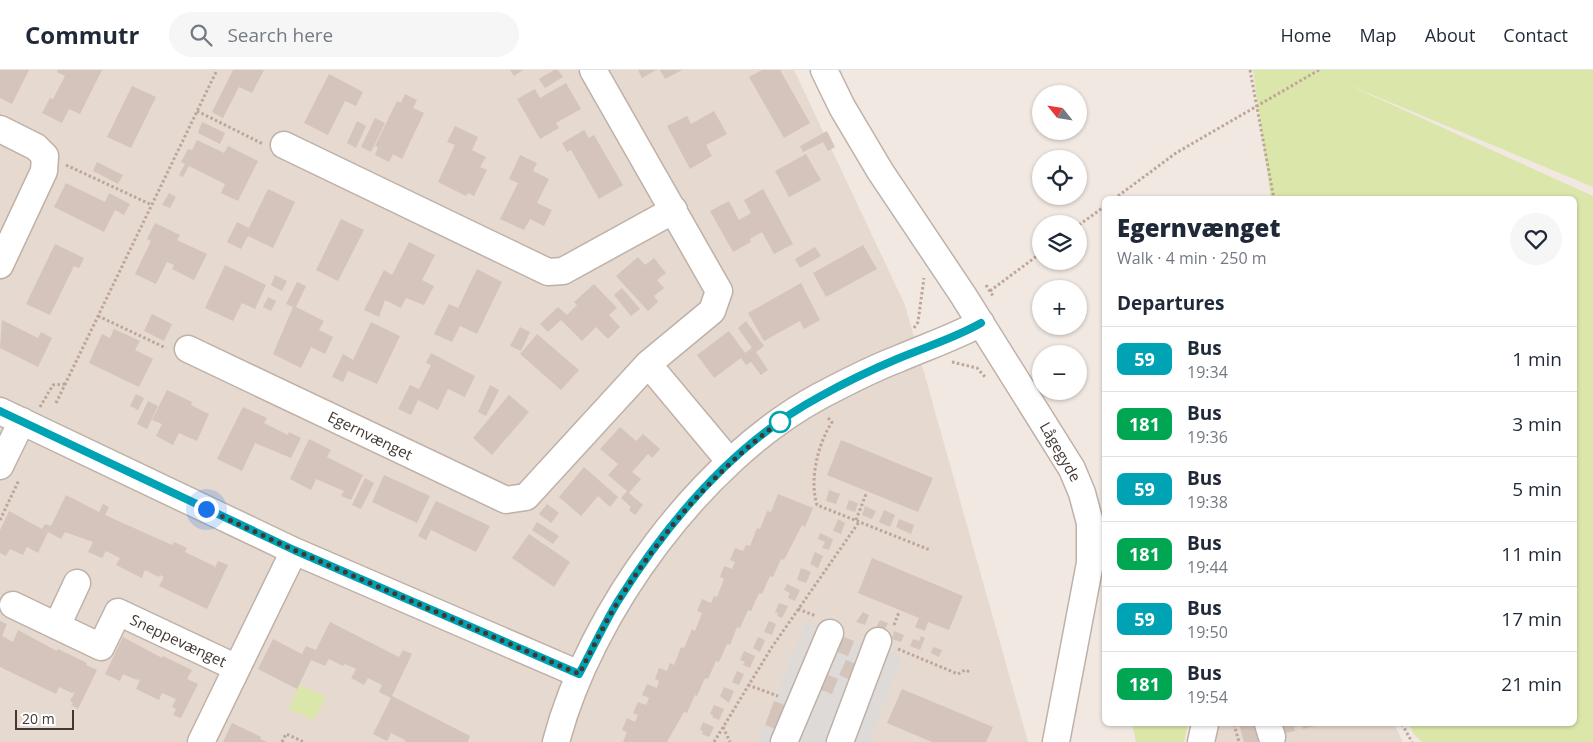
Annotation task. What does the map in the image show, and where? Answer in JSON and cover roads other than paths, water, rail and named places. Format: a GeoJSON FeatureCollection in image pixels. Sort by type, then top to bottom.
{"type":"FeatureCollection","features":[{"type":"Feature","properties":{"kind":"street","name":"Egernvænget"},"geometry":{"type":"LineString","coordinates":[[188,348],[506,500],[526,497],[648,364],[712,311],[718,291],[674,210],[592,70]]}},
{"type":"Feature","properties":{"kind":"street","name":"Lågegyde"},"geometry":{"type":"LineString","coordinates":[[824,70],[842,107],[874,162],[981,323],[1072,469],[1082,493],[1090,523],[1090,563],[1056,742]]}},
{"type":"Feature","properties":{"kind":"street"},"geometry":{"type":"LineString","coordinates":[[0,129],[36,147],[45,156],[44,171],[0,265]]}},
{"type":"Feature","properties":{"kind":"street"},"geometry":{"type":"LineString","coordinates":[[284,145],[548,272],[563,271],[674,210]]}},
{"type":"Feature","properties":{"kind":"street"},"geometry":{"type":"LineString","coordinates":[[556,742],[579,674],[617,602],[651,552],[683,511],[730,462],[782,420],[813,400],[895,360],[965,332],[981,323]]}},
{"type":"Feature","properties":{"kind":"street"},"geometry":{"type":"LineString","coordinates":[[648,364],[730,462]]}},
{"type":"Feature","properties":{"kind":"street"},"geometry":{"type":"LineString","coordinates":[[10,471],[21,412],[294,550],[579,674]]}},
{"type":"Feature","properties":{"kind":"street","name":"Sneppevænget"},"geometry":{"type":"LineString","coordinates":[[201,742],[294,550]]}},
{"type":"Feature","properties":{"kind":"street"},"geometry":{"type":"LineString","coordinates":[[57,626],[77,583]]}},
{"type":"Feature","properties":{"kind":"street","name":"Sneppevænget"},"geometry":{"type":"LineString","coordinates":[[13,605],[101,647],[118,612],[237,668]]}},
{"type":"Feature","properties":{"kind":"street"},"geometry":{"type":"LineString","coordinates":[[784,742],[830,632]]}},
{"type":"Feature","properties":{"kind":"street"},"geometry":{"type":"LineString","coordinates":[[840,742],[878,641]]}},
{"type":"Feature","properties":{"kind":"street"},"geometry":{"type":"LineString","coordinates":[[1201,742],[1205,726]]}}]}
